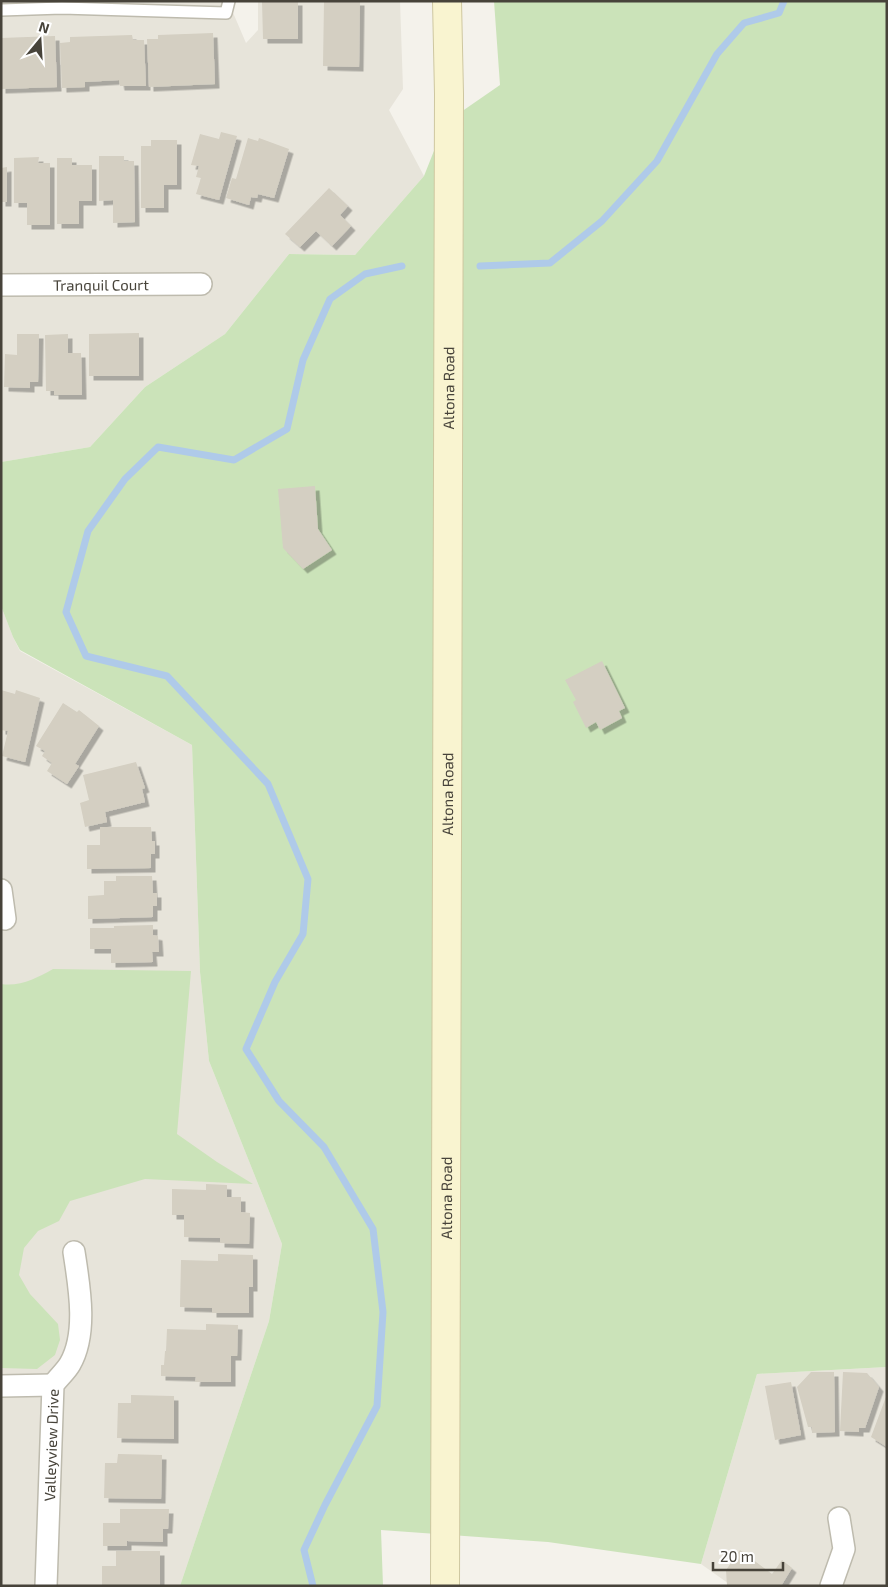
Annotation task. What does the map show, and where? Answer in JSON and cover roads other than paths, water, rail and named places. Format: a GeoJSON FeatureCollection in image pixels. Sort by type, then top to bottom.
{"type":"FeatureCollection","features":[{"type":"Feature","properties":{"kind":"main road","name":"Altona Road"},"geometry":{"type":"LineString","coordinates":[[445,1586],[449,143],[447,1]]}},
{"type":"Feature","properties":{"kind":"street","name":"Tranquil Court"},"geometry":{"type":"LineString","coordinates":[[1,285],[201,284]]}},
{"type":"Feature","properties":{"kind":"street"},"geometry":{"type":"LineString","coordinates":[[1,890],[5,919]]}},
{"type":"Feature","properties":{"kind":"street","name":"Valleyview Drive"},"geometry":{"type":"LineString","coordinates":[[46,1586],[53,1385],[70,1364],[76,1350],[80,1332],[80,1292],[74,1252]]}},
{"type":"Feature","properties":{"kind":"street"},"geometry":{"type":"LineString","coordinates":[[1,1386],[53,1385]]}},
{"type":"Feature","properties":{"kind":"street"},"geometry":{"type":"LineString","coordinates":[[831,1586],[844,1549],[839,1518]]}},
{"type":"Feature","properties":{"kind":"lane"},"geometry":{"type":"LineString","coordinates":[[1,10],[62,5],[226,13],[228,1]]}},
{"type":"Feature","properties":{"kind":"waterway"},"geometry":{"type":"LineString","coordinates":[[480,266],[550,263],[602,221],[657,161],[717,54],[744,23],[779,13],[784,1]]}},
{"type":"Feature","properties":{"kind":"waterway"},"geometry":{"type":"LineString","coordinates":[[313,1586],[304,1550],[325,1505],[377,1406],[383,1312],[373,1229],[324,1147],[279,1101],[246,1049],[275,982],[303,934],[308,879],[268,784],[167,676],[86,656],[66,612],[88,531],[125,479],[158,447],[234,460],[287,429],[303,360],[330,299],[365,274],[402,266]]}}]}
